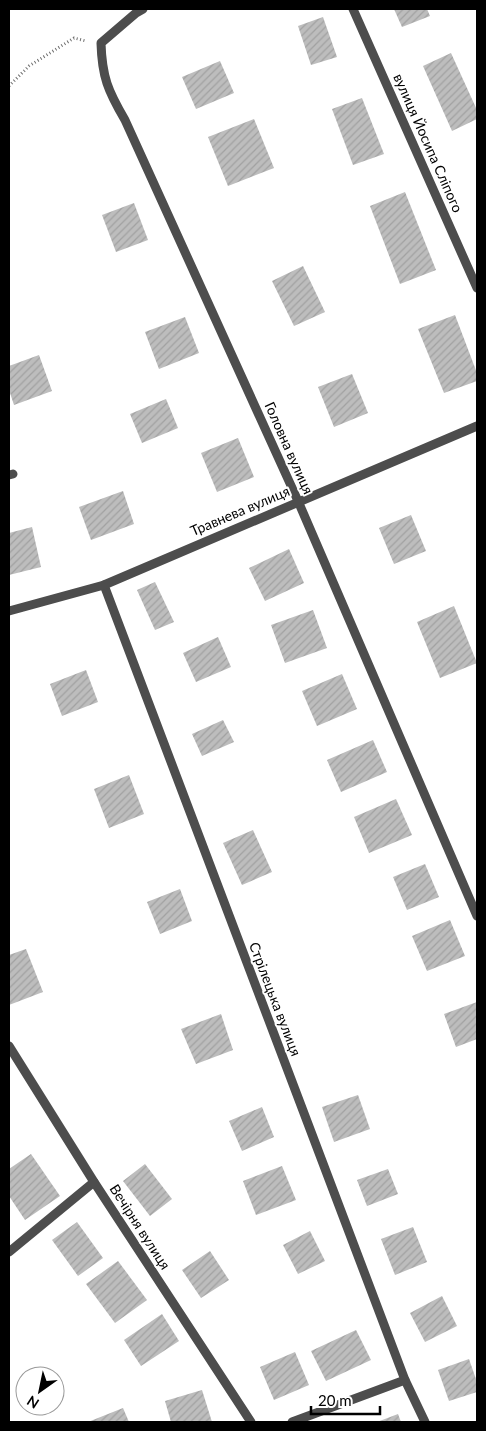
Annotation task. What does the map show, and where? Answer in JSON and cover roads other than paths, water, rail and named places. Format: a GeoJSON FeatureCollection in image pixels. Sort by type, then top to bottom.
{"type":"FeatureCollection","features":[{"type":"Feature","properties":{"kind":"street","name":"Головна вулиця"},"geometry":{"type":"LineString","coordinates":[[144,9],[136,13],[101,43],[102,66],[111,96],[126,120],[298,501],[477,916]]}},
{"type":"Feature","properties":{"kind":"street","name":"вулиця Йосипа Сліпого"},"geometry":{"type":"LineString","coordinates":[[353,9],[477,288]]}},
{"type":"Feature","properties":{"kind":"street","name":"Травнева вулиця"},"geometry":{"type":"LineString","coordinates":[[9,611],[104,585],[477,426]]}},
{"type":"Feature","properties":{"kind":"street","name":"Стрілецька вулиця"},"geometry":{"type":"LineString","coordinates":[[104,585],[405,1380],[425,1422]]}},
{"type":"Feature","properties":{"kind":"street","name":"Вечірня вулиця"},"geometry":{"type":"LineString","coordinates":[[9,1046],[94,1182],[251,1422]]}},
{"type":"Feature","properties":{"kind":"street"},"geometry":{"type":"LineString","coordinates":[[9,1252],[94,1182]]}},
{"type":"Feature","properties":{"kind":"street"},"geometry":{"type":"LineString","coordinates":[[292,1422],[405,1380]]}}]}
